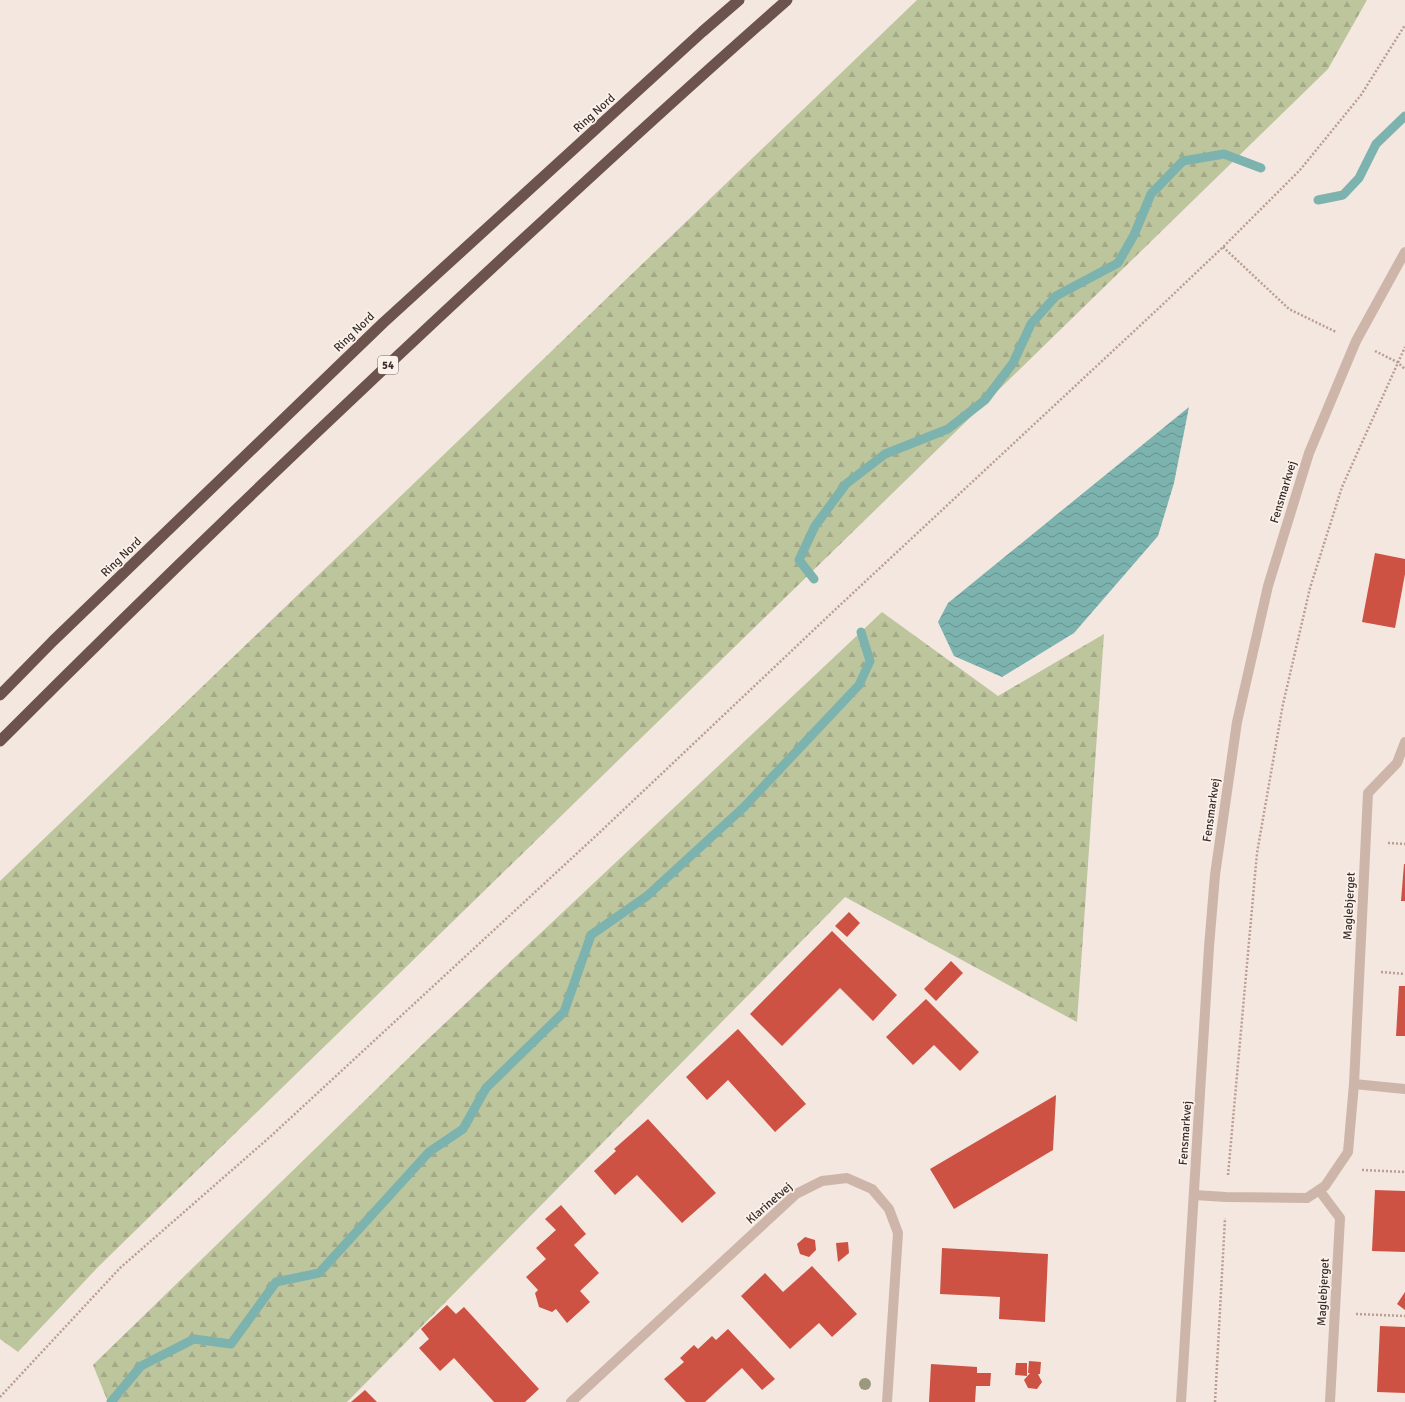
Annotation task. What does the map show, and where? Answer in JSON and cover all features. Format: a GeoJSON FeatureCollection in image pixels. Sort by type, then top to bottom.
{"type":"FeatureCollection","features":[{"type":"Feature","properties":{"kind":"highway","name":"Ring Nord"},"geometry":{"type":"LineString","coordinates":[[0,695],[53,641],[383,323],[739,0]]}},
{"type":"Feature","properties":{"kind":"highway","name":"54"},"geometry":{"type":"LineString","coordinates":[[0,741],[82,659],[408,345],[723,56],[787,0]]}},
{"type":"Feature","properties":{"kind":"street","name":"Fensmarkvej"},"geometry":{"type":"LineString","coordinates":[[1181,1402],[1215,875],[1237,722],[1268,586],[1309,453],[1356,341],[1405,252]]}},
{"type":"Feature","properties":{"kind":"street","name":"Maglebjerget"},"geometry":{"type":"LineString","coordinates":[[1194,1195],[1306,1198],[1325,1186],[1348,1152],[1354,1084],[1368,793],[1397,763],[1405,742]]}},
{"type":"Feature","properties":{"kind":"street"},"geometry":{"type":"LineString","coordinates":[[1354,1084],[1405,1089]]}},
{"type":"Feature","properties":{"kind":"street","name":"Klarinetvej"},"geometry":{"type":"LineString","coordinates":[[571,1402],[796,1194],[822,1181],[847,1178],[872,1189],[889,1209],[898,1232],[887,1402]]}},
{"type":"Feature","properties":{"kind":"street","name":"Maglebjerget"},"geometry":{"type":"LineString","coordinates":[[1319,1190],[1340,1218],[1330,1402]]}},
{"type":"Feature","properties":{"kind":"path"},"geometry":{"type":"LineString","coordinates":[[0,1397],[120,1268],[271,1136],[599,833],[1223,247],[1304,164],[1361,95],[1405,26]]}},
{"type":"Feature","properties":{"kind":"path"},"geometry":{"type":"LineString","coordinates":[[1223,247],[1289,309],[1397,362],[1405,369]]}},
{"type":"Feature","properties":{"kind":"path"},"geometry":{"type":"LineString","coordinates":[[1215,1402],[1226,1197],[1257,853],[1283,704],[1310,588],[1342,487],[1405,347]]}},
{"type":"Feature","properties":{"kind":"path"},"geometry":{"type":"LineString","coordinates":[[1336,1169],[1405,1172]]}},
{"type":"Feature","properties":{"kind":"path"},"geometry":{"type":"LineString","coordinates":[[1335,1313],[1405,1316]]}},
{"type":"Feature","properties":{"kind":"green space"},"geometry":{"type":"Polygon","coordinates":[[[917,0],[1367,0],[1328,69],[98,1267],[18,1352],[0,1339],[0,881],[917,0]]]}},
{"type":"Feature","properties":{"kind":"green space"},"geometry":{"type":"Polygon","coordinates":[[[882,612],[998,696],[1104,634],[1077,1022],[845,897],[347,1402],[108,1402],[93,1365],[427,1040],[882,612]]]}},
{"type":"Feature","properties":{"kind":"water"},"geometry":{"type":"Polygon","coordinates":[[[1189,407],[1174,483],[1158,536],[1074,633],[1002,677],[954,656],[938,622],[948,603],[1189,407]]]}},
{"type":"Feature","properties":{"kind":"building"},"geometry":{"type":"Polygon","coordinates":[[[1375,553],[1405,559],[1405,574],[1395,628],[1362,622],[1375,553]]]}},
{"type":"Feature","properties":{"kind":"building"},"geometry":{"type":"Polygon","coordinates":[[[1404,864],[1405,901],[1401,901],[1404,864]]]}},
{"type":"Feature","properties":{"kind":"building"},"geometry":{"type":"Polygon","coordinates":[[[849,912],[860,923],[847,937],[835,926],[849,912]]]}},
{"type":"Feature","properties":{"kind":"building"},"geometry":{"type":"Polygon","coordinates":[[[832,931],[897,995],[873,1021],[840,988],[782,1046],[750,1014],[832,931]]]}},
{"type":"Feature","properties":{"kind":"building"},"geometry":{"type":"Polygon","coordinates":[[[951,961],[963,973],[936,1001],[924,989],[951,961]]]}},
{"type":"Feature","properties":{"kind":"building"},"geometry":{"type":"Polygon","coordinates":[[[1399,986],[1405,986],[1405,1036],[1396,1036],[1399,986]]]}},
{"type":"Feature","properties":{"kind":"building"},"geometry":{"type":"Polygon","coordinates":[[[926,999],[979,1052],[960,1071],[934,1045],[913,1065],[886,1037],[926,999]]]}},
{"type":"Feature","properties":{"kind":"building"},"geometry":{"type":"Polygon","coordinates":[[[738,1029],[806,1104],[775,1132],[728,1080],[707,1100],[686,1077],[738,1029]]]}},
{"type":"Feature","properties":{"kind":"building"},"geometry":{"type":"Polygon","coordinates":[[[1056,1095],[1053,1150],[954,1209],[930,1169],[1056,1095]]]}},
{"type":"Feature","properties":{"kind":"building"},"geometry":{"type":"Polygon","coordinates":[[[648,1119],[716,1193],[682,1223],[637,1175],[615,1195],[594,1171],[616,1151],[614,1149],[648,1119]]]}},
{"type":"Feature","properties":{"kind":"building"},"geometry":{"type":"Polygon","coordinates":[[[1375,1190],[1405,1191],[1405,1252],[1372,1251],[1375,1190]]]}},
{"type":"Feature","properties":{"kind":"building"},"geometry":{"type":"Polygon","coordinates":[[[561,1205],[586,1234],[574,1245],[599,1273],[580,1291],[590,1302],[567,1323],[556,1309],[552,1312],[539,1307],[535,1293],[538,1290],[526,1277],[546,1259],[536,1248],[556,1230],[545,1219],[561,1205]]]}},
{"type":"Feature","properties":{"kind":"building"},"geometry":{"type":"Polygon","coordinates":[[[805,1237],[815,1240],[816,1250],[809,1257],[800,1254],[797,1244],[805,1237]]]}},
{"type":"Feature","properties":{"kind":"building"},"geometry":{"type":"Polygon","coordinates":[[[848,1242],[849,1253],[838,1262],[836,1243],[848,1242]]]}},
{"type":"Feature","properties":{"kind":"building"},"geometry":{"type":"Polygon","coordinates":[[[942,1248],[1048,1254],[1045,1322],[999,1319],[1000,1297],[940,1294],[942,1248]]]}},
{"type":"Feature","properties":{"kind":"building"},"geometry":{"type":"Polygon","coordinates":[[[812,1266],[857,1314],[832,1337],[819,1323],[790,1349],[741,1296],[765,1273],[783,1292],[812,1266]]]}},
{"type":"Feature","properties":{"kind":"building"},"geometry":{"type":"Polygon","coordinates":[[[1405,1292],[1405,1310],[1397,1304],[1405,1292]]]}},
{"type":"Feature","properties":{"kind":"building"},"geometry":{"type":"Polygon","coordinates":[[[447,1305],[456,1314],[464,1307],[539,1389],[525,1402],[494,1402],[454,1358],[440,1371],[419,1348],[429,1339],[421,1329],[447,1305]]]}},
{"type":"Feature","properties":{"kind":"building"},"geometry":{"type":"Polygon","coordinates":[[[1380,1326],[1405,1327],[1405,1393],[1377,1392],[1380,1326]]]}},
{"type":"Feature","properties":{"kind":"building"},"geometry":{"type":"Polygon","coordinates":[[[728,1329],[775,1379],[762,1390],[742,1368],[705,1402],[686,1402],[664,1379],[684,1362],[680,1358],[694,1345],[698,1349],[712,1336],[716,1340],[728,1329]]]}},
{"type":"Feature","properties":{"kind":"building"},"geometry":{"type":"Polygon","coordinates":[[[1029,1361],[1041,1362],[1040,1374],[1038,1374],[1042,1382],[1037,1389],[1028,1388],[1024,1380],[1030,1373],[1028,1373],[1029,1361]]]}},
{"type":"Feature","properties":{"kind":"building"},"geometry":{"type":"Polygon","coordinates":[[[1016,1363],[1027,1363],[1027,1376],[1015,1375],[1016,1363]]]}},
{"type":"Feature","properties":{"kind":"building"},"geometry":{"type":"Polygon","coordinates":[[[931,1364],[977,1367],[977,1373],[991,1373],[990,1386],[976,1386],[975,1402],[929,1402],[931,1364]]]}},
{"type":"Feature","properties":{"kind":"building"},"geometry":{"type":"Polygon","coordinates":[[[365,1390],[377,1402],[351,1402],[365,1390]]]}},
{"type":"Feature","properties":{"kind":"waterway"},"geometry":{"type":"LineString","coordinates":[[1318,200],[1343,195],[1359,178],[1376,144],[1405,116]]}},
{"type":"Feature","properties":{"kind":"waterway"},"geometry":{"type":"LineString","coordinates":[[814,579],[799,560],[815,526],[846,484],[885,454],[948,429],[985,400],[1013,363],[1031,324],[1056,296],[1118,263],[1134,235],[1151,194],[1183,161],[1224,154],[1261,168]]}},
{"type":"Feature","properties":{"kind":"waterway"},"geometry":{"type":"LineString","coordinates":[[111,1402],[141,1366],[194,1339],[231,1344],[276,1282],[319,1273],[429,1152],[463,1129],[486,1088],[564,1012],[591,935],[647,896],[744,807],[859,685],[870,661],[861,632]]}}]}
